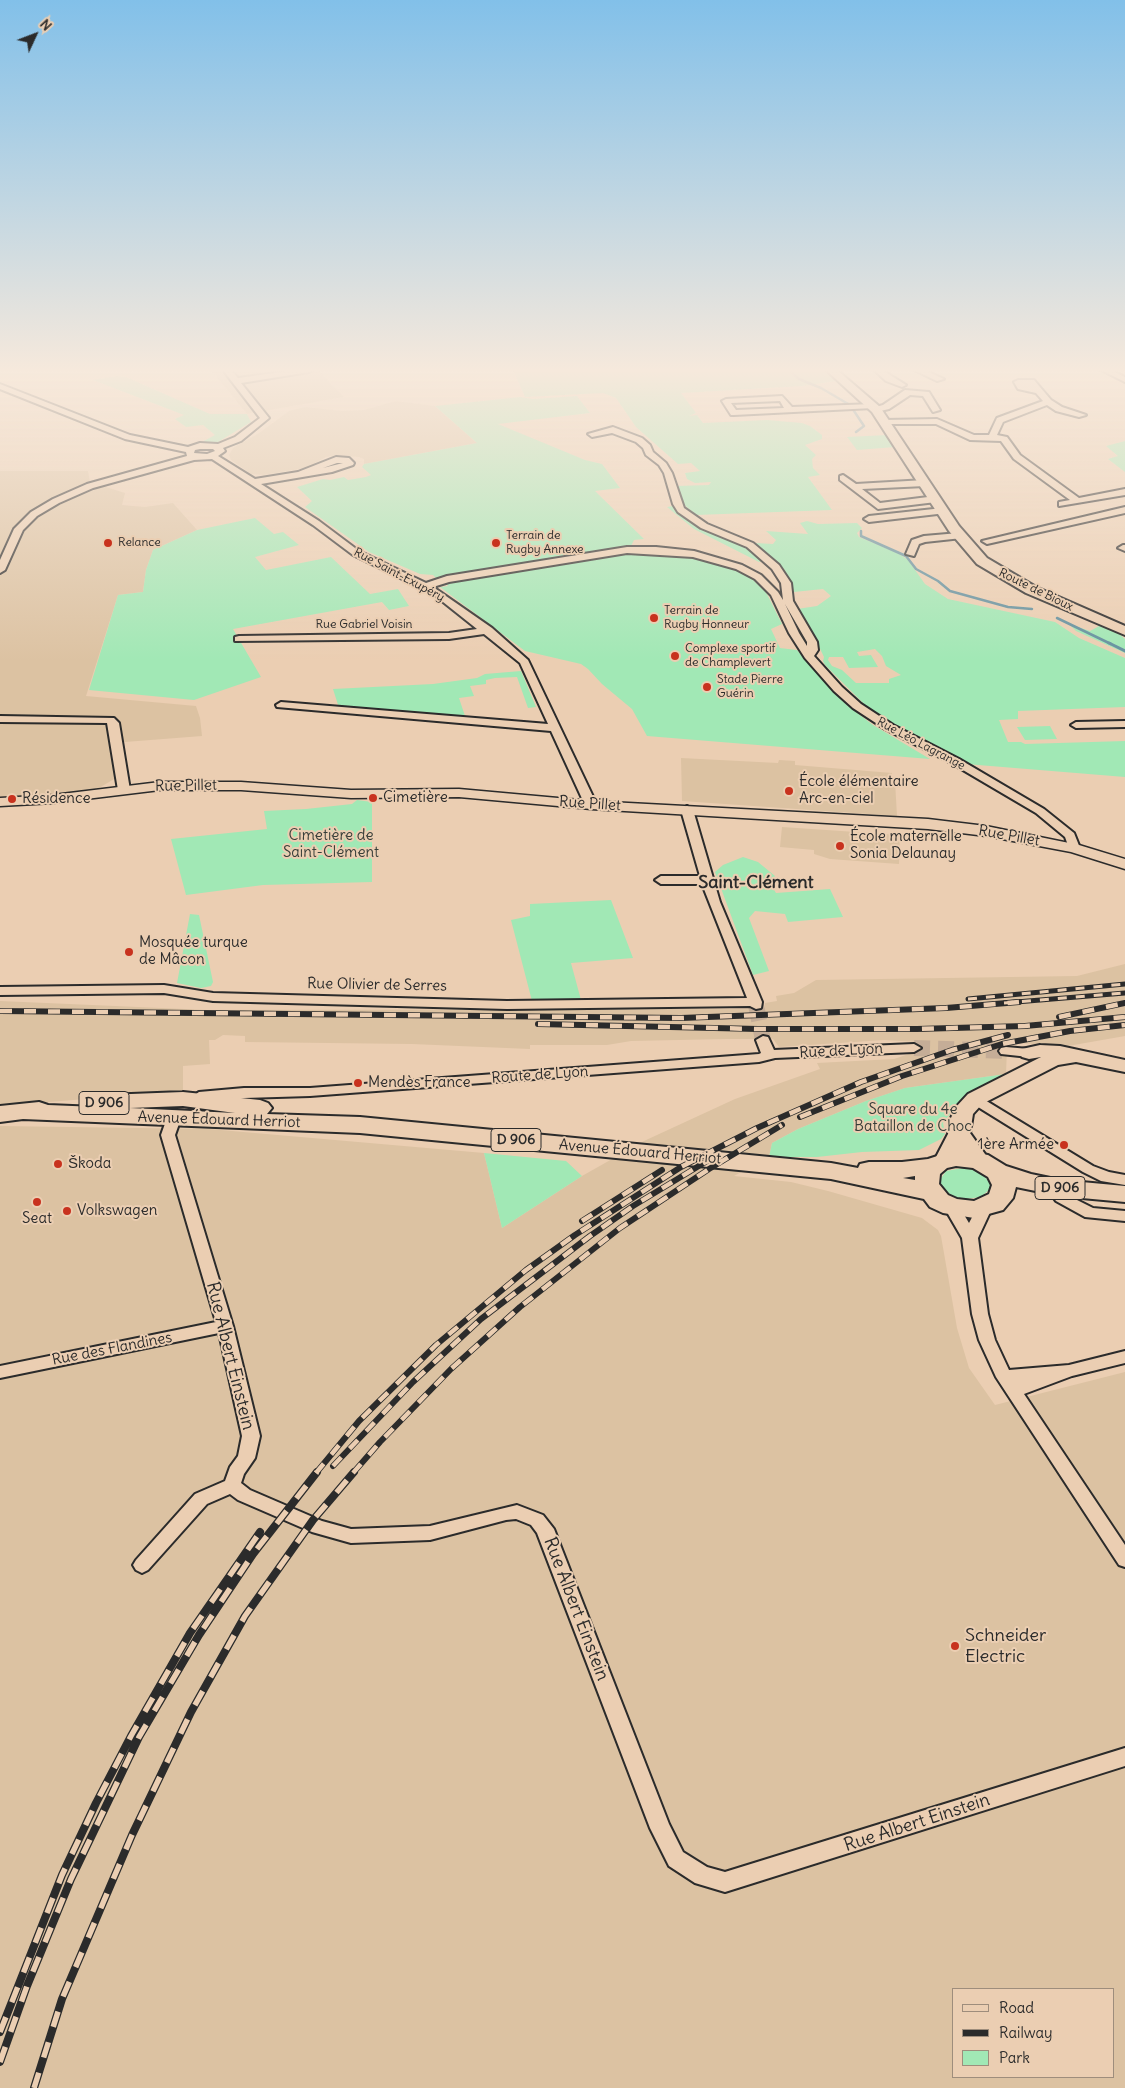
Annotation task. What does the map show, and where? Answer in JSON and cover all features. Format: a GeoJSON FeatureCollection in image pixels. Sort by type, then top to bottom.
{"type":"FeatureCollection","features":[{"type":"Feature","properties":{"kind":"main road","name":"Route de Bioux"},"geometry":{"type":"LineString","coordinates":[[915,467],[959,536],[982,561],[1012,581],[1125,631]]}},
{"type":"Feature","properties":{"kind":"main road"},"geometry":{"type":"LineString","coordinates":[[959,1134],[1004,1185],[993,1203],[974,1210],[952,1206],[939,1200],[930,1192],[926,1178],[959,1134],[960,1120],[963,1112],[975,1099],[1010,1083],[1033,1060],[1074,1056],[1125,1066]]}},
{"type":"Feature","properties":{"kind":"main road","name":"Avenue Édouard Herriot"},"geometry":{"type":"LineString","coordinates":[[178,1108],[831,1170],[902,1170],[939,1162]]}},
{"type":"Feature","properties":{"kind":"main road","name":"Avenue Édouard Herriot"},"geometry":{"type":"LineString","coordinates":[[0,1114],[178,1108],[268,1109],[360,1126]]}},
{"type":"Feature","properties":{"kind":"main road"},"geometry":{"type":"LineString","coordinates":[[939,1162],[962,1158],[988,1166]]}},
{"type":"Feature","properties":{"kind":"main road","name":"D 906"},"geometry":{"type":"LineString","coordinates":[[988,1166],[1028,1182],[1060,1188],[1125,1194]]}},
{"type":"Feature","properties":{"kind":"main road","name":"Avenue Édouard Herriot"},"geometry":{"type":"LineString","coordinates":[[831,1170],[930,1192]]}},
{"type":"Feature","properties":{"kind":"main road","name":"D 906"},"geometry":{"type":"LineString","coordinates":[[993,1203],[1027,1195],[1125,1203]]}},
{"type":"Feature","properties":{"kind":"street"},"geometry":{"type":"LineString","coordinates":[[0,570],[19,529],[34,514],[56,500],[90,486],[149,467]]}},
{"type":"Feature","properties":{"kind":"street","name":"Rue Saint-Exupéry"},"geometry":{"type":"LineString","coordinates":[[231,467],[356,553],[427,586],[488,630],[524,662],[591,805]]}},
{"type":"Feature","properties":{"kind":"street"},"geometry":{"type":"LineString","coordinates":[[665,467],[677,504],[681,510],[704,526],[750,545],[776,567],[786,584],[788,601],[812,642],[813,650],[809,656]]}},
{"type":"Feature","properties":{"kind":"street"},"geometry":{"type":"LineString","coordinates":[[1031,467],[1077,501]]}},
{"type":"Feature","properties":{"kind":"street"},"geometry":{"type":"LineString","coordinates":[[255,482],[325,469]]}},
{"type":"Feature","properties":{"kind":"street"},"geometry":{"type":"LineString","coordinates":[[843,478],[878,506],[939,505]]}},
{"type":"Feature","properties":{"kind":"street"},"geometry":{"type":"LineString","coordinates":[[854,487],[925,483]]}},
{"type":"Feature","properties":{"kind":"street"},"geometry":{"type":"LineString","coordinates":[[1062,504],[1125,492]]}},
{"type":"Feature","properties":{"kind":"street"},"geometry":{"type":"LineString","coordinates":[[869,519],[939,505]]}},
{"type":"Feature","properties":{"kind":"street"},"geometry":{"type":"LineString","coordinates":[[987,540],[1125,510]]}},
{"type":"Feature","properties":{"kind":"street"},"geometry":{"type":"LineString","coordinates":[[911,554],[915,542],[924,539],[959,536]]}},
{"type":"Feature","properties":{"kind":"street","name":"Rue Léo Lagrange"},"geometry":{"type":"LineString","coordinates":[[427,586],[447,579],[608,552],[656,550],[694,554],[739,566],[767,584],[775,594],[794,633],[809,656],[838,689],[869,715],[1028,803],[1070,836],[1074,848]]}},
{"type":"Feature","properties":{"kind":"street","name":"Rue Gabriel Voisin"},"geometry":{"type":"LineString","coordinates":[[239,639],[449,636],[488,630]]}},
{"type":"Feature","properties":{"kind":"street"},"geometry":{"type":"LineString","coordinates":[[280,705],[555,728]]}},
{"type":"Feature","properties":{"kind":"street"},"geometry":{"type":"LineString","coordinates":[[0,719],[110,720],[114,723],[124,790]]}},
{"type":"Feature","properties":{"kind":"street"},"geometry":{"type":"LineString","coordinates":[[1076,725],[1125,724]]}},
{"type":"Feature","properties":{"kind":"street","name":"Rue Pillet"},"geometry":{"type":"LineString","coordinates":[[0,802],[53,799],[160,786],[241,786],[348,794],[458,793],[591,805],[928,824],[986,831],[1074,848],[1125,864]]}},
{"type":"Feature","properties":{"kind":"street","name":"Rue Pillet"},"geometry":{"type":"LineString","coordinates":[[0,813],[53,799]]}},
{"type":"Feature","properties":{"kind":"street"},"geometry":{"type":"LineString","coordinates":[[661,880],[706,880],[687,810]]}},
{"type":"Feature","properties":{"kind":"street","name":"Rue Olivier de Serres"},"geometry":{"type":"LineString","coordinates":[[0,991],[164,989],[213,997],[507,1005],[755,1003],[706,880]]}},
{"type":"Feature","properties":{"kind":"street"},"geometry":{"type":"LineString","coordinates":[[763,1040],[769,1055]]}},
{"type":"Feature","properties":{"kind":"street","name":"Rue de Lyon"},"geometry":{"type":"LineString","coordinates":[[769,1055],[914,1048]]}},
{"type":"Feature","properties":{"kind":"street"},"geometry":{"type":"LineString","coordinates":[[1006,1051],[1033,1060]]}},
{"type":"Feature","properties":{"kind":"street","name":"Route de Lyon"},"geometry":{"type":"LineString","coordinates":[[178,1108],[244,1093],[310,1092],[759,1058],[769,1055]]}},
{"type":"Feature","properties":{"kind":"street","name":"Route de Lyon"},"geometry":{"type":"LineString","coordinates":[[268,1109],[275,1100],[284,1096],[310,1092]]}},
{"type":"Feature","properties":{"kind":"street"},"geometry":{"type":"LineString","coordinates":[[975,1099],[1088,1169],[1106,1177],[1125,1180]]}},
{"type":"Feature","properties":{"kind":"street","name":"Rue Albert Einstein"},"geometry":{"type":"LineString","coordinates":[[178,1108],[168,1134],[225,1326],[251,1436],[246,1458],[236,1472],[232,1485],[244,1495],[318,1527],[351,1536],[430,1533],[511,1512],[517,1512],[536,1520],[544,1529],[660,1828],[676,1858],[702,1876],[725,1882],[746,1877],[1125,1757]]}},
{"type":"Feature","properties":{"kind":"street"},"geometry":{"type":"LineString","coordinates":[[1061,1197],[1090,1213],[1125,1216]]}},
{"type":"Feature","properties":{"kind":"street"},"geometry":{"type":"LineString","coordinates":[[970,1238],[993,1203]]}},
{"type":"Feature","properties":{"kind":"street"},"geometry":{"type":"LineString","coordinates":[[952,1206],[970,1238],[980,1314],[987,1340],[1004,1376],[1125,1560]]}},
{"type":"Feature","properties":{"kind":"street","name":"Rue des Flandines"},"geometry":{"type":"LineString","coordinates":[[0,1372],[225,1326]]}},
{"type":"Feature","properties":{"kind":"street"},"geometry":{"type":"LineString","coordinates":[[1013,1391],[1069,1371],[1125,1357]]}},
{"type":"Feature","properties":{"kind":"street"},"geometry":{"type":"LineString","coordinates":[[1004,1376],[1051,1370],[1069,1371]]}},
{"type":"Feature","properties":{"kind":"street"},"geometry":{"type":"LineString","coordinates":[[142,1565],[201,1499],[232,1485]]}},
{"type":"Feature","properties":{"kind":"shaded area"},"geometry":{"type":"Polygon","coordinates":[[[242,467],[307,467],[263,475],[251,474],[242,467]]]}},
{"type":"Feature","properties":{"kind":"shaded area"},"geometry":{"type":"Polygon","coordinates":[[[0,471],[88,471],[90,482],[125,493],[122,505],[145,507],[173,503],[197,530],[153,550],[146,570],[143,592],[118,595],[86,696],[196,706],[200,718],[202,736],[112,743],[116,778],[97,789],[38,796],[0,798],[0,471]]]}},
{"type":"Feature","properties":{"kind":"shaded area","name":"École élémentaire Arc-en-ciel"},"geometry":{"type":"Polygon","coordinates":[[[681,758],[778,763],[779,760],[795,761],[795,765],[892,773],[891,780],[895,781],[897,816],[682,801],[681,758]]]}},
{"type":"Feature","properties":{"kind":"shaded area","name":"École maternelle Sonia Delaunay"},"geometry":{"type":"Polygon","coordinates":[[[782,827],[900,835],[899,864],[830,859],[814,854],[814,850],[780,847],[782,827]]]}},
{"type":"Feature","properties":{"kind":"shaded area"},"geometry":{"type":"Polygon","coordinates":[[[1125,964],[1125,1036],[1068,1046],[1017,1043],[1007,1048],[1006,1074],[905,1088],[866,1101],[798,1129],[772,1143],[769,1157],[734,1176],[791,1182],[828,1191],[922,1218],[938,1230],[941,1236],[957,1328],[969,1368],[995,1405],[1125,1372],[1125,2088],[0,2088],[0,1126],[209,1129],[484,1153],[502,1228],[582,1176],[644,1141],[735,1099],[820,1069],[817,1063],[894,1059],[909,1054],[919,1042],[884,1040],[779,1047],[773,1039],[726,1039],[631,1041],[607,1045],[530,1045],[530,1049],[412,1044],[245,1042],[245,1036],[223,1035],[215,1040],[209,1040],[210,1064],[183,1066],[183,1091],[0,1106],[0,1001],[207,1010],[749,1009],[765,1008],[765,1003],[777,1001],[776,996],[794,993],[816,980],[1077,976],[1125,964]]]}},
{"type":"Feature","properties":{"kind":"green space"},"geometry":{"type":"Polygon","coordinates":[[[362,467],[605,467],[620,488],[595,491],[644,539],[634,540],[631,546],[436,578],[433,575],[420,574],[369,552],[305,507],[312,501],[297,487],[323,479],[330,480],[344,477],[348,480],[371,475],[362,467]]]}},
{"type":"Feature","properties":{"kind":"green space"},"geometry":{"type":"Polygon","coordinates":[[[696,467],[813,467],[820,475],[808,477],[832,510],[696,515],[682,503],[676,486],[709,485],[711,482],[695,483],[687,479],[685,473],[700,471],[696,467]]]}},
{"type":"Feature","properties":{"kind":"green space"},"geometry":{"type":"Polygon","coordinates":[[[673,506],[678,512],[747,546],[763,561],[759,562],[694,529],[667,507],[673,506]]]}},
{"type":"Feature","properties":{"kind":"green space"},"geometry":{"type":"Polygon","coordinates":[[[255,518],[274,534],[283,532],[299,545],[255,557],[266,570],[331,557],[370,594],[398,589],[409,606],[389,610],[382,602],[233,629],[261,677],[194,700],[89,690],[118,595],[143,592],[146,570],[153,550],[197,530],[255,518]]]}},
{"type":"Feature","properties":{"kind":"green space"},"geometry":{"type":"Polygon","coordinates":[[[807,521],[818,524],[857,523],[862,528],[857,533],[859,537],[898,553],[908,560],[925,584],[948,599],[1055,622],[1079,638],[1125,658],[1125,707],[1018,711],[1018,719],[999,720],[1008,742],[1021,742],[1025,744],[1125,741],[1125,777],[966,764],[887,721],[867,707],[825,665],[824,657],[806,620],[797,609],[817,606],[831,596],[823,589],[794,592],[784,569],[755,543],[773,544],[776,540],[766,531],[808,534],[800,523],[807,521]],[[875,649],[857,652],[859,656],[871,655],[878,667],[849,668],[843,657],[829,657],[828,660],[832,666],[842,670],[856,683],[889,683],[889,679],[901,675],[886,666],[882,656],[875,649]]]}},
{"type":"Feature","properties":{"kind":"green space","name":"Complexe sportif de Champlevert"},"geometry":{"type":"Polygon","coordinates":[[[629,553],[691,556],[734,568],[749,576],[766,592],[782,624],[771,629],[780,648],[797,650],[847,705],[873,725],[930,759],[647,736],[632,709],[602,684],[588,669],[581,664],[525,651],[440,587],[448,586],[445,583],[629,553]]]}},
{"type":"Feature","properties":{"kind":"green space"},"geometry":{"type":"Polygon","coordinates":[[[1069,624],[1090,631],[1101,625],[1116,631],[1125,639],[1125,653],[1076,631],[1069,624]]]}},
{"type":"Feature","properties":{"kind":"green space"},"geometry":{"type":"Polygon","coordinates":[[[521,671],[536,707],[528,708],[517,677],[495,678],[486,680],[486,684],[470,686],[474,696],[459,698],[466,719],[339,708],[333,689],[433,684],[477,678],[485,674],[521,671]]]}},
{"type":"Feature","properties":{"kind":"green space"},"geometry":{"type":"Polygon","coordinates":[[[1050,726],[1057,739],[1025,740],[1017,727],[1050,726]]]}},
{"type":"Feature","properties":{"kind":"green space","name":"Cimetière de Saint-Clément"},"geometry":{"type":"Polygon","coordinates":[[[357,800],[372,802],[372,882],[263,885],[186,895],[171,839],[267,829],[264,811],[352,804],[357,800]]]}},
{"type":"Feature","properties":{"kind":"green space"},"geometry":{"type":"Polygon","coordinates":[[[743,857],[758,862],[775,876],[770,883],[776,893],[830,889],[843,917],[788,922],[785,914],[755,911],[749,918],[769,971],[753,975],[715,872],[723,865],[743,857]]]}},
{"type":"Feature","properties":{"kind":"green space"},"geometry":{"type":"Polygon","coordinates":[[[611,900],[633,958],[571,963],[581,1000],[532,1001],[511,920],[530,916],[530,904],[611,900]]]}},
{"type":"Feature","properties":{"kind":"green space"},"geometry":{"type":"Polygon","coordinates":[[[190,914],[199,915],[213,982],[211,986],[201,988],[177,983],[190,914]]]}},
{"type":"Feature","properties":{"kind":"green space","name":"Square du 4e Bataillon de Choc"},"geometry":{"type":"Polygon","coordinates":[[[1006,1074],[969,1096],[956,1107],[943,1123],[945,1134],[941,1139],[919,1150],[862,1152],[817,1157],[769,1157],[772,1143],[798,1129],[866,1101],[905,1088],[1006,1074]]]}},
{"type":"Feature","properties":{"kind":"green space"},"geometry":{"type":"Polygon","coordinates":[[[484,1153],[566,1161],[582,1176],[502,1228],[484,1153]]]}},
{"type":"Feature","properties":{"kind":"green space"},"geometry":{"type":"Polygon","coordinates":[[[968,1167],[982,1173],[990,1183],[990,1189],[981,1197],[966,1199],[950,1195],[941,1185],[940,1180],[946,1171],[968,1167]]]}},
{"type":"Feature","properties":{"kind":"waterway"},"geometry":{"type":"LineString","coordinates":[[861,531],[861,536],[906,556],[916,569],[938,581],[950,591],[1008,607],[1032,609]]}},
{"type":"Feature","properties":{"kind":"waterway"},"geometry":{"type":"LineString","coordinates":[[1057,618],[1111,644]]}},
{"type":"Feature","properties":{"kind":"waterway"},"geometry":{"type":"LineString","coordinates":[[1111,644],[1125,651]]}},
{"type":"Feature","properties":{"kind":"tunnel"},"geometry":{"type":"LineString","coordinates":[[756,1005],[763,1040]]}},
{"type":"Feature","properties":{"kind":"tunnel"},"geometry":{"type":"LineString","coordinates":[[914,1048],[1006,1051]]}},
{"type":"Feature","properties":{"kind":"railway"},"geometry":{"type":"LineString","coordinates":[[968,999],[1125,984]]}},
{"type":"Feature","properties":{"kind":"railway"},"geometry":{"type":"LineString","coordinates":[[1004,1003],[1125,993]]}},
{"type":"Feature","properties":{"kind":"railway"},"geometry":{"type":"LineString","coordinates":[[0,1011],[681,1018],[946,1008],[1019,1002]]}},
{"type":"Feature","properties":{"kind":"railway"},"geometry":{"type":"LineString","coordinates":[[1059,1017],[1125,1003]]}},
{"type":"Feature","properties":{"kind":"railway"},"geometry":{"type":"LineString","coordinates":[[538,1024],[758,1029],[917,1029],[1025,1026],[1125,1017]]}},
{"type":"Feature","properties":{"kind":"railway"},"geometry":{"type":"LineString","coordinates":[[800,1117],[902,1076],[1002,1044],[1070,1031],[1125,1025]]}},
{"type":"Feature","properties":{"kind":"railway"},"geometry":{"type":"LineString","coordinates":[[316,1473],[359,1421],[436,1345],[526,1270],[575,1235],[681,1167],[757,1128],[861,1082],[952,1050],[1008,1035]]}},
{"type":"Feature","properties":{"kind":"railway"},"geometry":{"type":"LineString","coordinates":[[353,1473],[380,1442],[451,1369],[520,1307],[620,1228],[709,1169],[782,1125]]}},
{"type":"Feature","properties":{"kind":"railway"},"geometry":{"type":"LineString","coordinates":[[333,1466],[413,1382],[481,1319],[590,1236],[633,1206],[707,1161]]}},
{"type":"Feature","properties":{"kind":"railway"},"geometry":{"type":"LineString","coordinates":[[582,1221],[662,1170]]}},
{"type":"Feature","properties":{"kind":"railway"},"geometry":{"type":"LineString","coordinates":[[0,2062],[27,1986],[71,1879],[139,1737],[199,1635],[253,1554],[317,1472]]}},
{"type":"Feature","properties":{"kind":"railway"},"geometry":{"type":"LineString","coordinates":[[34,2088],[62,1999],[132,1835],[191,1712],[245,1616],[313,1520],[354,1472]]}},
{"type":"Feature","properties":{"kind":"railway"},"geometry":{"type":"LineString","coordinates":[[0,2032],[62,1875],[96,1803],[131,1736],[190,1633],[260,1532]]}},
{"type":"Feature","properties":{"kind":"place","name":"Relance"},"geometry":{"type":"Point","coordinates":[108,543]}},
{"type":"Feature","properties":{"kind":"place","name":"Terrain de Rugby Annexe"},"geometry":{"type":"Point","coordinates":[496,543]}},
{"type":"Feature","properties":{"kind":"place","name":"Terrain de Rugby Honneur"},"geometry":{"type":"Point","coordinates":[654,618]}},
{"type":"Feature","properties":{"kind":"place","name":"Complexe sportif de Champlevert"},"geometry":{"type":"Point","coordinates":[675,656]}},
{"type":"Feature","properties":{"kind":"place","name":"Stade Pierre Guérin"},"geometry":{"type":"Point","coordinates":[707,687]}},
{"type":"Feature","properties":{"kind":"place","name":"École élémentaire Arc-en-ciel"},"geometry":{"type":"Point","coordinates":[789,791]}},
{"type":"Feature","properties":{"kind":"place","name":"Cimetière"},"geometry":{"type":"Point","coordinates":[373,798]}},
{"type":"Feature","properties":{"kind":"place","name":"Résidence"},"geometry":{"type":"Point","coordinates":[12,799]}},
{"type":"Feature","properties":{"kind":"place","name":"École maternelle Sonia Delaunay"},"geometry":{"type":"Point","coordinates":[840,846]}},
{"type":"Feature","properties":{"kind":"place","name":"Mosquée turque de Mâcon"},"geometry":{"type":"Point","coordinates":[129,952]}},
{"type":"Feature","properties":{"kind":"place","name":"Mendès France"},"geometry":{"type":"Point","coordinates":[358,1083]}},
{"type":"Feature","properties":{"kind":"place","name":"1ère Armée"},"geometry":{"type":"Point","coordinates":[1064,1145]}},
{"type":"Feature","properties":{"kind":"place","name":"Škoda"},"geometry":{"type":"Point","coordinates":[58,1164]}},
{"type":"Feature","properties":{"kind":"place","name":"Seat"},"geometry":{"type":"Point","coordinates":[37,1202]}},
{"type":"Feature","properties":{"kind":"place","name":"Volkswagen"},"geometry":{"type":"Point","coordinates":[67,1211]}},
{"type":"Feature","properties":{"kind":"place","name":"Schneider Electric"},"geometry":{"type":"Point","coordinates":[955,1646]}},
{"type":"Feature","properties":{"kind":"district","name":"Saint-Clément"},"geometry":{"type":"Point","coordinates":[756,883]}}]}
